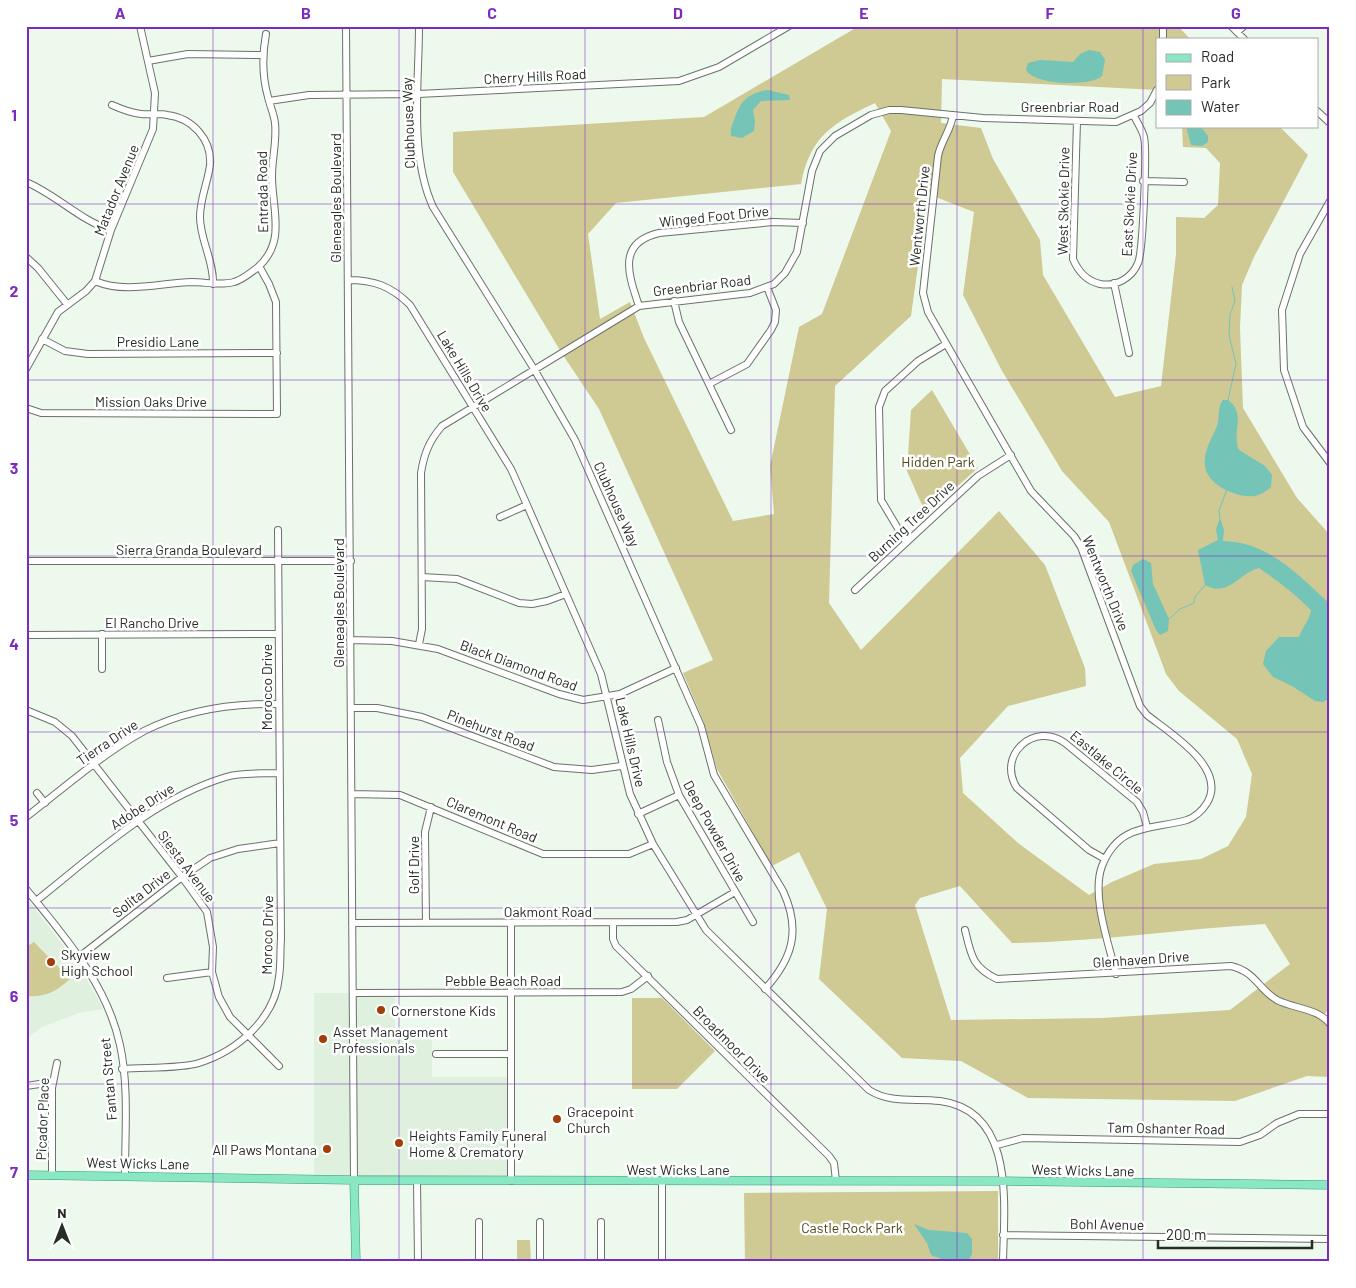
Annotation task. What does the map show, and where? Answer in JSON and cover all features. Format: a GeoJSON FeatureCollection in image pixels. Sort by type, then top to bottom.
{"type":"FeatureCollection","features":[{"type":"Feature","properties":{"kind":"main road","name":"West Wicks Lane"},"geometry":{"type":"LineString","coordinates":[[26,1175],[125,1175],[354,1180],[1002,1181],[1330,1186]]}},
{"type":"Feature","properties":{"kind":"main road"},"geometry":{"type":"LineString","coordinates":[[354,1180],[356,1262]]}},
{"type":"Feature","properties":{"kind":"street","name":"Matador Avenue"},"geometry":{"type":"LineString","coordinates":[[95,281],[111,230],[148,144],[155,114],[155,93],[140,26]]}},
{"type":"Feature","properties":{"kind":"street","name":"Gleneagles Boulevard"},"geometry":{"type":"LineString","coordinates":[[346,26],[354,1180]]}},
{"type":"Feature","properties":{"kind":"street","name":"Clubhouse Way"},"geometry":{"type":"LineString","coordinates":[[419,26],[419,164],[425,188],[433,207],[534,369],[575,440],[701,726],[714,775],[783,891],[791,908],[792,939],[789,952],[784,966],[765,989]]}},
{"type":"Feature","properties":{"kind":"street","name":"Cherry Hills Road"},"geometry":{"type":"LineString","coordinates":[[269,101],[293,96],[418,94],[679,81],[719,67],[789,26]]}},
{"type":"Feature","properties":{"kind":"street"},"geometry":{"type":"LineString","coordinates":[[1231,26],[1243,38]]}},
{"type":"Feature","properties":{"kind":"street"},"geometry":{"type":"LineString","coordinates":[[1237,32],[1244,26]]}},
{"type":"Feature","properties":{"kind":"street","name":"Entrada Road"},"geometry":{"type":"LineString","coordinates":[[95,281],[112,287],[194,282],[213,284],[234,282],[259,266],[274,243],[277,225],[272,184],[275,124],[264,82],[262,55],[266,34]]}},
{"type":"Feature","properties":{"kind":"street"},"geometry":{"type":"LineString","coordinates":[[148,61],[188,54],[262,55]]}},
{"type":"Feature","properties":{"kind":"street","name":"Greenbriar Road"},"geometry":{"type":"LineString","coordinates":[[418,644],[422,629],[421,473],[424,455],[430,440],[442,426],[639,306],[744,294],[767,287],[780,279],[794,260],[814,164],[824,145],[835,136],[871,115],[889,110],[953,115],[1116,122],[1134,116],[1150,103],[1156,92]]}},
{"type":"Feature","properties":{"kind":"street"},"geometry":{"type":"LineString","coordinates":[[112,105],[127,111],[168,115],[186,121],[196,127],[207,144],[210,166],[202,194],[200,217],[213,284]]}},
{"type":"Feature","properties":{"kind":"street"},"geometry":{"type":"LineString","coordinates":[[1318,112],[1330,123]]}},
{"type":"Feature","properties":{"kind":"street","name":"Wentworth Drive"},"geometry":{"type":"LineString","coordinates":[[953,115],[951,128],[940,146],[938,156],[924,293],[928,312],[1031,490],[1074,536],[1081,547],[1140,706],[1147,715],[1201,759],[1207,768],[1211,790],[1209,801],[1202,811],[1188,820],[1147,827],[1122,838],[1105,859],[1099,876],[1099,895],[1116,974]]}},
{"type":"Feature","properties":{"kind":"street","name":"East Skokie Drive"},"geometry":{"type":"LineString","coordinates":[[1114,284],[1131,274],[1140,259],[1144,141],[1134,116]]}},
{"type":"Feature","properties":{"kind":"street","name":"West Skokie Drive"},"geometry":{"type":"LineString","coordinates":[[1077,121],[1073,259],[1078,268],[1090,280],[1100,284],[1114,284]]}},
{"type":"Feature","properties":{"kind":"street"},"geometry":{"type":"LineString","coordinates":[[1143,181],[1184,182]]}},
{"type":"Feature","properties":{"kind":"street"},"geometry":{"type":"LineString","coordinates":[[26,182],[52,194],[87,221],[111,230]]}},
{"type":"Feature","properties":{"kind":"street"},"geometry":{"type":"LineString","coordinates":[[1330,202],[1300,254],[1282,310],[1284,370],[1303,426],[1330,463]]}},
{"type":"Feature","properties":{"kind":"street","name":"Winged Foot Drive"},"geometry":{"type":"LineString","coordinates":[[639,306],[628,266],[633,249],[647,237],[659,233],[773,222],[803,223]]}},
{"type":"Feature","properties":{"kind":"street"},"geometry":{"type":"LineString","coordinates":[[26,257],[38,268],[67,304]]}},
{"type":"Feature","properties":{"kind":"street"},"geometry":{"type":"LineString","coordinates":[[259,266],[276,302],[277,354]]}},
{"type":"Feature","properties":{"kind":"street","name":"Lake Hills Drive"},"geometry":{"type":"LineString","coordinates":[[348,280],[367,280],[383,284],[398,293],[410,304],[511,469],[601,674],[621,766],[638,814],[706,930],[869,1090],[891,1099],[941,1101],[963,1108],[984,1124],[997,1145],[1002,1181],[1003,1262]]}},
{"type":"Feature","properties":{"kind":"street"},"geometry":{"type":"LineString","coordinates":[[26,369],[58,312],[86,291],[95,281]]}},
{"type":"Feature","properties":{"kind":"street"},"geometry":{"type":"LineString","coordinates":[[1114,284],[1129,353]]}},
{"type":"Feature","properties":{"kind":"street"},"geometry":{"type":"LineString","coordinates":[[709,384],[747,364],[771,330],[776,310],[767,287]]}},
{"type":"Feature","properties":{"kind":"street"},"geometry":{"type":"LineString","coordinates":[[674,301],[679,322],[731,430]]}},
{"type":"Feature","properties":{"kind":"street","name":"Presidio Lane"},"geometry":{"type":"LineString","coordinates":[[42,339],[65,351],[75,353],[277,354]]}},
{"type":"Feature","properties":{"kind":"street"},"geometry":{"type":"LineString","coordinates":[[906,542],[881,500],[879,407],[885,391],[918,362],[946,344]]}},
{"type":"Feature","properties":{"kind":"street","name":"Mission Oaks Drive"},"geometry":{"type":"LineString","coordinates":[[26,408],[41,412],[277,414],[277,354]]}},
{"type":"Feature","properties":{"kind":"street","name":"Burning Tree Drive"},"geometry":{"type":"LineString","coordinates":[[855,590],[978,476],[1011,455]]}},
{"type":"Feature","properties":{"kind":"street"},"geometry":{"type":"LineString","coordinates":[[500,517],[527,504]]}},
{"type":"Feature","properties":{"kind":"street","name":"Morocco Drive"},"geometry":{"type":"LineString","coordinates":[[278,530],[280,843]]}},
{"type":"Feature","properties":{"kind":"street","name":"Sierra Granda Boulevard"},"geometry":{"type":"LineString","coordinates":[[26,560],[351,561]]}},
{"type":"Feature","properties":{"kind":"street"},"geometry":{"type":"LineString","coordinates":[[422,577],[456,579],[519,603],[532,604],[566,594]]}},
{"type":"Feature","properties":{"kind":"street"},"geometry":{"type":"LineString","coordinates":[[102,634],[102,669]]}},
{"type":"Feature","properties":{"kind":"street","name":"El Rancho Drive"},"geometry":{"type":"LineString","coordinates":[[26,635],[278,634]]}},
{"type":"Feature","properties":{"kind":"street","name":"Black Diamond Road"},"geometry":{"type":"LineString","coordinates":[[350,640],[418,644],[460,657],[572,698],[593,699],[620,694],[676,668]]}},
{"type":"Feature","properties":{"kind":"street","name":"Tierra Drive"},"geometry":{"type":"LineString","coordinates":[[26,817],[95,764],[145,730],[188,714],[254,704],[279,704]]}},
{"type":"Feature","properties":{"kind":"street","name":"Pinehurst Road"},"geometry":{"type":"LineString","coordinates":[[352,708],[377,708],[422,718],[554,767],[592,770],[621,766]]}},
{"type":"Feature","properties":{"kind":"street","name":"Siesta Avenue"},"geometry":{"type":"LineString","coordinates":[[26,710],[55,722],[72,736],[207,912],[213,947],[212,972],[219,997],[230,1017],[279,1066]]}},
{"type":"Feature","properties":{"kind":"street","name":"Deep Powder Drive"},"geometry":{"type":"LineString","coordinates":[[658,720],[667,762],[679,795],[753,922]]}},
{"type":"Feature","properties":{"kind":"street","name":"Eastlake Circle"},"geometry":{"type":"LineString","coordinates":[[1105,859],[1089,850],[1022,795],[1014,784],[1011,772],[1012,760],[1019,747],[1026,740],[1045,735],[1058,738],[1066,743],[1137,802],[1143,812],[1147,827]]}},
{"type":"Feature","properties":{"kind":"street","name":"Adobe Drive"},"geometry":{"type":"LineString","coordinates":[[36,901],[137,821],[184,793],[228,777],[279,773]]}},
{"type":"Feature","properties":{"kind":"street"},"geometry":{"type":"LineString","coordinates":[[37,793],[45,803]]}},
{"type":"Feature","properties":{"kind":"street","name":"Claremont Road"},"geometry":{"type":"LineString","coordinates":[[352,794],[400,795],[543,854],[629,854],[654,844]]}},
{"type":"Feature","properties":{"kind":"street"},"geometry":{"type":"LineString","coordinates":[[638,814],[679,795]]}},
{"type":"Feature","properties":{"kind":"street","name":"Golf Drive"},"geometry":{"type":"LineString","coordinates":[[426,923],[425,832],[430,807]]}},
{"type":"Feature","properties":{"kind":"street","name":"Solita Drive"},"geometry":{"type":"LineString","coordinates":[[79,957],[182,877],[210,858],[238,849],[280,843]]}},
{"type":"Feature","properties":{"kind":"street","name":"Moroco Drive"},"geometry":{"type":"LineString","coordinates":[[122,1069],[198,1063],[232,1049],[256,1028],[273,1000],[279,979],[280,843]]}},
{"type":"Feature","properties":{"kind":"street","name":"Fantan Street"},"geometry":{"type":"LineString","coordinates":[[26,889],[79,957],[93,978],[113,1018],[120,1046],[122,1069],[125,1175]]}},
{"type":"Feature","properties":{"kind":"street","name":"Oakmont Road"},"geometry":{"type":"LineString","coordinates":[[352,923],[613,924],[677,922],[688,920],[735,892]]}},
{"type":"Feature","properties":{"kind":"street"},"geometry":{"type":"LineString","coordinates":[[510,923],[509,1054],[511,1181]]}},
{"type":"Feature","properties":{"kind":"street","name":"Broadmoor Drive"},"geometry":{"type":"LineString","coordinates":[[613,924],[613,939],[616,946],[829,1156],[834,1163],[836,1181]]}},
{"type":"Feature","properties":{"kind":"street","name":"Glenhaven Drive"},"geometry":{"type":"LineString","coordinates":[[964,930],[972,958],[983,972],[997,979],[1116,974],[1231,966],[1243,969],[1278,1000],[1314,1013],[1330,1024]]}},
{"type":"Feature","properties":{"kind":"street"},"geometry":{"type":"LineString","coordinates":[[167,978],[212,972]]}},
{"type":"Feature","properties":{"kind":"street","name":"Pebble Beach Road"},"geometry":{"type":"LineString","coordinates":[[352,993],[622,992],[632,989],[648,976]]}},
{"type":"Feature","properties":{"kind":"street"},"geometry":{"type":"LineString","coordinates":[[436,1054],[509,1054]]}},
{"type":"Feature","properties":{"kind":"street","name":"Picador Place"},"geometry":{"type":"LineString","coordinates":[[52,1175],[53,1082],[57,1064]]}},
{"type":"Feature","properties":{"kind":"street"},"geometry":{"type":"LineString","coordinates":[[26,1086],[53,1082]]}},
{"type":"Feature","properties":{"kind":"street","name":"Tam Oshanter Road"},"geometry":{"type":"LineString","coordinates":[[997,1145],[1023,1138],[1240,1142],[1260,1135],[1277,1122],[1299,1114],[1330,1114]]}},
{"type":"Feature","properties":{"kind":"street"},"geometry":{"type":"LineString","coordinates":[[417,1180],[418,1262]]}},
{"type":"Feature","properties":{"kind":"street"},"geometry":{"type":"LineString","coordinates":[[662,1181],[662,1262]]}},
{"type":"Feature","properties":{"kind":"street"},"geometry":{"type":"LineString","coordinates":[[479,1222],[479,1262]]}},
{"type":"Feature","properties":{"kind":"street"},"geometry":{"type":"LineString","coordinates":[[540,1222],[540,1262]]}},
{"type":"Feature","properties":{"kind":"street"},"geometry":{"type":"LineString","coordinates":[[601,1222],[601,1262]]}},
{"type":"Feature","properties":{"kind":"street","name":"Bohl Avenue"},"geometry":{"type":"LineString","coordinates":[[1003,1235],[1330,1239]]}},
{"type":"Feature","properties":{"kind":"shaded area","name":"Skyview High School"},"geometry":{"type":"Polygon","coordinates":[[[26,897],[82,970],[103,1009],[79,1013],[42,1027],[26,1039],[26,897]]]}},
{"type":"Feature","properties":{"kind":"shaded area"},"geometry":{"type":"Polygon","coordinates":[[[314,993],[395,993],[395,1028],[432,1028],[432,1077],[510,1077],[511,1181],[314,1180],[314,993]]]}},
{"type":"Feature","properties":{"kind":"green space"},"geometry":{"type":"Polygon","coordinates":[[[859,26],[1178,26],[1189,38],[1156,38],[1156,90],[942,79],[941,123],[981,128],[993,159],[1040,240],[1043,275],[1115,397],[1161,386],[1176,254],[1176,217],[1204,218],[1218,205],[1220,163],[1206,148],[1183,147],[1182,128],[1281,128],[1308,155],[1254,257],[1242,285],[1240,328],[1243,408],[1297,498],[1330,535],[1330,1007],[1325,1014],[1330,1026],[1330,1077],[1307,1076],[1235,1101],[1028,1098],[961,1061],[902,1058],[819,979],[827,909],[799,852],[772,866],[717,769],[703,720],[683,673],[713,660],[599,409],[561,352],[453,172],[453,132],[704,117],[859,26]],[[875,103],[847,117],[826,133],[810,154],[801,184],[616,203],[588,234],[600,319],[630,302],[644,338],[733,521],[774,514],[770,466],[799,327],[822,314],[891,131],[875,103]],[[928,194],[911,316],[835,386],[829,603],[861,650],[999,511],[1045,565],[1085,668],[1086,686],[1008,706],[960,758],[963,793],[1018,843],[1089,895],[1112,882],[1154,864],[1201,859],[1228,846],[1246,817],[1252,774],[1237,739],[1179,691],[1166,674],[1109,522],[1062,471],[1001,369],[963,295],[974,212],[928,194]],[[960,886],[920,898],[915,905],[951,1020],[1102,1018],[1230,1010],[1290,964],[1265,924],[1107,938],[1012,943],[960,886]]]}},
{"type":"Feature","properties":{"kind":"green space","name":"Hidden Park"},"geometry":{"type":"Polygon","coordinates":[[[932,390],[978,468],[926,514],[907,471],[911,410],[932,390]]]}},
{"type":"Feature","properties":{"kind":"green space"},"geometry":{"type":"Polygon","coordinates":[[[34,942],[70,979],[50,993],[39,996],[26,996],[26,947],[34,942]]]}},
{"type":"Feature","properties":{"kind":"green space"},"geometry":{"type":"Polygon","coordinates":[[[632,998],[662,998],[715,1051],[677,1089],[632,1089],[632,998]]]}},
{"type":"Feature","properties":{"kind":"green space","name":"Castle Rock Park"},"geometry":{"type":"Polygon","coordinates":[[[998,1191],[998,1262],[745,1262],[744,1193],[998,1191]]]}},
{"type":"Feature","properties":{"kind":"green space"},"geometry":{"type":"Polygon","coordinates":[[[517,1240],[530,1240],[531,1262],[517,1262],[517,1240]]]}},
{"type":"Feature","properties":{"kind":"water"},"geometry":{"type":"Polygon","coordinates":[[[1089,50],[1100,52],[1105,60],[1102,76],[1096,80],[1063,83],[1040,79],[1031,75],[1026,70],[1028,63],[1040,60],[1073,62],[1080,54],[1089,50]]]}},
{"type":"Feature","properties":{"kind":"water"},"geometry":{"type":"Polygon","coordinates":[[[768,90],[789,95],[790,100],[761,101],[753,110],[754,131],[742,138],[731,136],[736,114],[745,99],[755,93],[768,90]]]}},
{"type":"Feature","properties":{"kind":"water"},"geometry":{"type":"Polygon","coordinates":[[[1187,128],[1202,128],[1208,136],[1208,142],[1202,146],[1191,145],[1187,128]]]}},
{"type":"Feature","properties":{"kind":"water"},"geometry":{"type":"Polygon","coordinates":[[[1223,400],[1228,400],[1237,411],[1237,443],[1239,450],[1265,466],[1272,475],[1271,487],[1259,495],[1239,495],[1224,489],[1211,479],[1207,473],[1205,455],[1218,423],[1220,406],[1223,400]]]}},
{"type":"Feature","properties":{"kind":"water"},"geometry":{"type":"Polygon","coordinates":[[[1220,518],[1224,530],[1223,541],[1255,547],[1269,554],[1282,562],[1330,604],[1330,698],[1323,702],[1315,701],[1292,686],[1273,677],[1263,664],[1266,651],[1279,637],[1299,637],[1311,610],[1299,599],[1259,568],[1227,587],[1220,589],[1205,585],[1198,550],[1218,540],[1216,529],[1220,518]]]}},
{"type":"Feature","properties":{"kind":"water"},"geometry":{"type":"Polygon","coordinates":[[[1143,559],[1151,563],[1153,584],[1169,619],[1168,631],[1160,635],[1156,630],[1131,571],[1133,565],[1143,559]]]}},
{"type":"Feature","properties":{"kind":"water"},"geometry":{"type":"Polygon","coordinates":[[[914,1224],[929,1230],[967,1233],[972,1239],[972,1254],[968,1262],[949,1262],[931,1255],[927,1243],[914,1224]]]}},
{"type":"Feature","properties":{"kind":"waterway"},"geometry":{"type":"LineString","coordinates":[[1228,400],[1236,364],[1229,335],[1230,314],[1235,301],[1232,287]]}},
{"type":"Feature","properties":{"kind":"waterway"},"geometry":{"type":"LineString","coordinates":[[1220,518],[1219,511],[1227,489]]}},
{"type":"Feature","properties":{"kind":"waterway"},"geometry":{"type":"LineString","coordinates":[[1169,619],[1180,609],[1194,603],[1195,597],[1205,585]]}},
{"type":"Feature","properties":{"kind":"place","name":"Skyview High School"},"geometry":{"type":"Point","coordinates":[51,962]}},
{"type":"Feature","properties":{"kind":"place","name":"Cornerstone Kids"},"geometry":{"type":"Point","coordinates":[381,1010]}},
{"type":"Feature","properties":{"kind":"place","name":"Asset Management Professionals"},"geometry":{"type":"Point","coordinates":[323,1039]}},
{"type":"Feature","properties":{"kind":"place","name":"Gracepoint Church"},"geometry":{"type":"Point","coordinates":[557,1119]}},
{"type":"Feature","properties":{"kind":"place","name":"Heights Family Funeral Home & Crematory"},"geometry":{"type":"Point","coordinates":[399,1143]}},
{"type":"Feature","properties":{"kind":"place","name":"All Paws Montana"},"geometry":{"type":"Point","coordinates":[327,1149]}}]}
